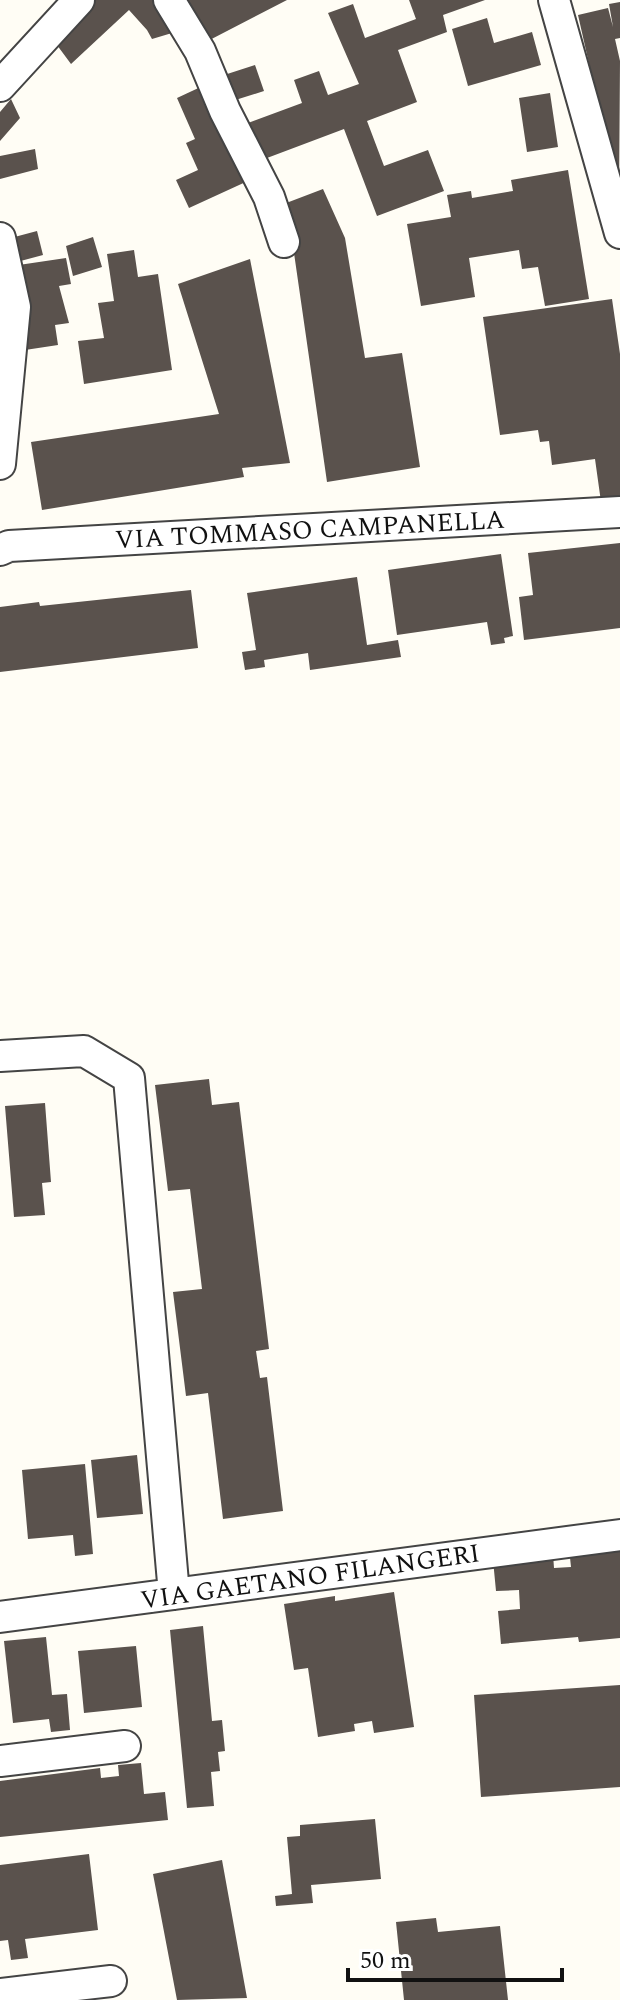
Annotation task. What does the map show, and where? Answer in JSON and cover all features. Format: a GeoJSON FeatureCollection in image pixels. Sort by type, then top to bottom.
{"type":"FeatureCollection","features":[{"type":"Feature","properties":{"kind":"street"},"geometry":{"type":"LineString","coordinates":[[0,86],[79,0]]}},
{"type":"Feature","properties":{"kind":"street"},"geometry":{"type":"LineString","coordinates":[[169,0],[200,51],[225,111],[269,197],[284,242]]}},
{"type":"Feature","properties":{"kind":"street"},"geometry":{"type":"LineString","coordinates":[[554,0],[620,233]]}},
{"type":"Feature","properties":{"kind":"street"},"geometry":{"type":"LineString","coordinates":[[0,238],[15,307],[0,464]]}},
{"type":"Feature","properties":{"kind":"street","name":"VIA TOMMASO CAMPANELLA"},"geometry":{"type":"LineString","coordinates":[[0,550],[25,545],[620,512]]}},
{"type":"Feature","properties":{"kind":"street"},"geometry":{"type":"LineString","coordinates":[[0,1056],[84,1051],[129,1078],[174,1594]]}},
{"type":"Feature","properties":{"kind":"street","name":"VIA GAETANO FILANGERI"},"geometry":{"type":"LineString","coordinates":[[0,1617],[620,1535]]}},
{"type":"Feature","properties":{"kind":"street"},"geometry":{"type":"LineString","coordinates":[[0,1761],[125,1746]]}},
{"type":"Feature","properties":{"kind":"street"},"geometry":{"type":"LineString","coordinates":[[0,1994],[111,1981]]}},
{"type":"Feature","properties":{"kind":"building"},"geometry":{"type":"Polygon","coordinates":[[[89,0],[163,0],[172,33],[152,39],[129,10],[71,64],[54,41],[89,0]]]}},
{"type":"Feature","properties":{"kind":"building"},"geometry":{"type":"Polygon","coordinates":[[[177,0],[287,0],[200,45],[177,0]]]}},
{"type":"Feature","properties":{"kind":"building"},"geometry":{"type":"Polygon","coordinates":[[[409,0],[485,0],[443,15],[447,32],[398,50],[417,102],[367,121],[384,166],[428,150],[444,191],[377,216],[344,129],[267,158],[278,189],[240,126],[302,103],[294,80],[319,71],[328,95],[359,84],[328,13],[353,4],[365,38],[416,19],[409,0]]]}},
{"type":"Feature","properties":{"kind":"building"},"geometry":{"type":"Polygon","coordinates":[[[620,2],[620,38],[615,39],[620,61],[619,196],[578,15],[608,8],[613,27],[609,4],[620,2]]]}},
{"type":"Feature","properties":{"kind":"building"},"geometry":{"type":"Polygon","coordinates":[[[487,18],[494,43],[532,32],[541,65],[468,86],[452,29],[487,18]]]}},
{"type":"Feature","properties":{"kind":"building"},"geometry":{"type":"Polygon","coordinates":[[[255,65],[264,91],[229,102],[221,76],[255,65]]]}},
{"type":"Feature","properties":{"kind":"building"},"geometry":{"type":"Polygon","coordinates":[[[207,84],[250,180],[189,208],[176,180],[198,170],[186,143],[195,139],[177,98],[207,84]]]}},
{"type":"Feature","properties":{"kind":"building"},"geometry":{"type":"Polygon","coordinates":[[[550,93],[558,147],[527,152],[519,98],[550,93]]]}},
{"type":"Feature","properties":{"kind":"building"},"geometry":{"type":"Polygon","coordinates":[[[11,99],[20,118],[0,141],[0,112],[11,99]]]}},
{"type":"Feature","properties":{"kind":"building"},"geometry":{"type":"Polygon","coordinates":[[[35,149],[38,169],[0,179],[0,156],[35,149]]]}},
{"type":"Feature","properties":{"kind":"building"},"geometry":{"type":"Polygon","coordinates":[[[568,170],[589,299],[545,306],[538,267],[522,269],[519,250],[469,258],[475,297],[421,306],[407,224],[451,217],[447,195],[471,191],[472,198],[513,191],[511,180],[568,170]]]}},
{"type":"Feature","properties":{"kind":"building"},"geometry":{"type":"Polygon","coordinates":[[[323,189],[345,238],[365,358],[402,353],[420,467],[327,482],[294,253],[281,205],[323,189]]]}},
{"type":"Feature","properties":{"kind":"building"},"geometry":{"type":"Polygon","coordinates":[[[37,231],[43,255],[13,263],[7,239],[37,231]]]}},
{"type":"Feature","properties":{"kind":"building"},"geometry":{"type":"Polygon","coordinates":[[[93,237],[102,267],[73,276],[66,246],[93,237]]]}},
{"type":"Feature","properties":{"kind":"building"},"geometry":{"type":"Polygon","coordinates":[[[134,250],[138,277],[158,274],[172,370],[84,384],[78,341],[104,338],[98,303],[114,301],[107,254],[134,250]]]}},
{"type":"Feature","properties":{"kind":"building"},"geometry":{"type":"Polygon","coordinates":[[[66,258],[71,284],[59,286],[69,323],[55,325],[58,345],[25,350],[12,266],[66,258]]]}},
{"type":"Feature","properties":{"kind":"building"},"geometry":{"type":"Polygon","coordinates":[[[250,259],[290,463],[242,468],[244,477],[42,510],[31,442],[219,414],[178,284],[250,259]]]}},
{"type":"Feature","properties":{"kind":"building"},"geometry":{"type":"Polygon","coordinates":[[[612,299],[620,354],[620,499],[601,502],[595,459],[552,465],[549,441],[540,442],[538,430],[500,435],[483,317],[612,299]]]}},
{"type":"Feature","properties":{"kind":"building"},"geometry":{"type":"Polygon","coordinates":[[[620,543],[620,628],[524,640],[519,597],[533,595],[528,553],[620,543]]]}},
{"type":"Feature","properties":{"kind":"building"},"geometry":{"type":"Polygon","coordinates":[[[501,554],[513,636],[504,638],[505,643],[491,645],[487,622],[397,635],[388,570],[501,554]]]}},
{"type":"Feature","properties":{"kind":"building"},"geometry":{"type":"Polygon","coordinates":[[[357,577],[367,645],[398,640],[401,657],[310,670],[308,653],[264,660],[265,667],[245,670],[242,652],[256,650],[247,593],[357,577]]]}},
{"type":"Feature","properties":{"kind":"building"},"geometry":{"type":"Polygon","coordinates":[[[191,590],[198,648],[0,672],[0,607],[39,602],[40,606],[191,590]]]}},
{"type":"Feature","properties":{"kind":"building"},"geometry":{"type":"Polygon","coordinates":[[[209,1079],[212,1105],[239,1102],[269,1349],[256,1351],[260,1378],[267,1377],[283,1511],[223,1519],[208,1393],[186,1396],[173,1292],[202,1289],[190,1189],[168,1191],[155,1085],[209,1079]]]}},
{"type":"Feature","properties":{"kind":"building"},"geometry":{"type":"Polygon","coordinates":[[[45,1103],[51,1182],[42,1183],[45,1215],[14,1217],[5,1106],[45,1103]]]}},
{"type":"Feature","properties":{"kind":"building"},"geometry":{"type":"Polygon","coordinates":[[[137,1455],[143,1514],[97,1518],[91,1460],[137,1455]]]}},
{"type":"Feature","properties":{"kind":"building"},"geometry":{"type":"Polygon","coordinates":[[[85,1464],[93,1554],[75,1556],[73,1535],[28,1539],[22,1470],[85,1464]]]}},
{"type":"Feature","properties":{"kind":"building"},"geometry":{"type":"Polygon","coordinates":[[[620,1543],[620,1638],[579,1642],[578,1637],[501,1644],[498,1611],[520,1609],[519,1590],[496,1591],[493,1560],[553,1554],[554,1568],[571,1567],[569,1548],[620,1543]]]}},
{"type":"Feature","properties":{"kind":"building"},"geometry":{"type":"Polygon","coordinates":[[[394,1592],[414,1727],[374,1733],[372,1721],[354,1724],[355,1731],[318,1737],[308,1668],[294,1670],[284,1604],[335,1596],[335,1601],[394,1592]]]}},
{"type":"Feature","properties":{"kind":"building"},"geometry":{"type":"Polygon","coordinates":[[[203,1626],[212,1721],[222,1720],[225,1751],[218,1752],[220,1771],[211,1772],[214,1806],[187,1808],[170,1630],[203,1626]]]}},
{"type":"Feature","properties":{"kind":"building"},"geometry":{"type":"Polygon","coordinates":[[[46,1637],[52,1695],[67,1694],[70,1730],[51,1732],[49,1719],[13,1723],[4,1641],[46,1637]]]}},
{"type":"Feature","properties":{"kind":"building"},"geometry":{"type":"Polygon","coordinates":[[[136,1646],[142,1707],[84,1713],[78,1651],[136,1646]]]}},
{"type":"Feature","properties":{"kind":"building"},"geometry":{"type":"Polygon","coordinates":[[[620,1685],[620,1787],[481,1797],[474,1695],[620,1685]]]}},
{"type":"Feature","properties":{"kind":"building"},"geometry":{"type":"Polygon","coordinates":[[[141,1763],[144,1794],[165,1792],[168,1820],[0,1837],[0,1781],[100,1768],[101,1778],[119,1776],[118,1765],[141,1763]]]}},
{"type":"Feature","properties":{"kind":"building"},"geometry":{"type":"Polygon","coordinates":[[[375,1819],[381,1879],[311,1885],[313,1903],[276,1906],[275,1896],[292,1894],[287,1837],[300,1836],[300,1825],[375,1819]]]}},
{"type":"Feature","properties":{"kind":"building"},"geometry":{"type":"Polygon","coordinates":[[[89,1854],[98,1930],[25,1939],[28,1958],[11,1960],[8,1940],[0,1941],[0,1865],[89,1854]]]}},
{"type":"Feature","properties":{"kind":"building"},"geometry":{"type":"Polygon","coordinates":[[[222,1860],[247,1998],[177,2000],[153,1874],[222,1860]]]}},
{"type":"Feature","properties":{"kind":"building"},"geometry":{"type":"Polygon","coordinates":[[[436,1918],[438,1932],[500,1926],[508,2000],[404,2000],[396,1922],[436,1918]]]}}]}
